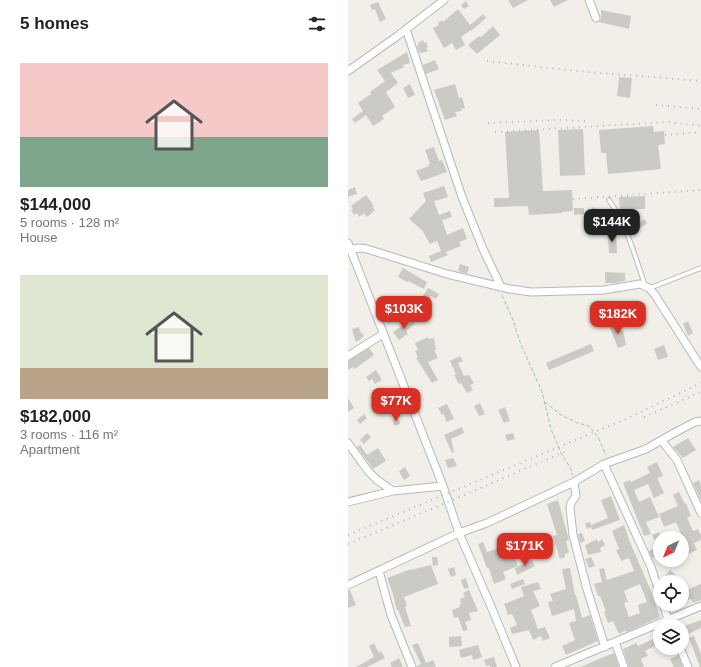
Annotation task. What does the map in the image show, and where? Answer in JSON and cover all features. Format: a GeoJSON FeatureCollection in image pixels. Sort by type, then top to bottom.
{"type":"FeatureCollection","features":[{"type":"Feature","properties":{"kind":"street"},"geometry":{"type":"LineString","coordinates":[[348,72],[444,0]]}},
{"type":"Feature","properties":{"kind":"street"},"geometry":{"type":"LineString","coordinates":[[589,0],[596,18]]}},
{"type":"Feature","properties":{"kind":"street"},"geometry":{"type":"LineString","coordinates":[[406,30],[462,197],[500,287]]}},
{"type":"Feature","properties":{"kind":"street"},"geometry":{"type":"LineString","coordinates":[[516,667],[459,533],[443,486],[349,248],[367,249],[447,274],[500,287],[531,292],[604,290],[640,284],[647,286],[655,295],[701,367]]}},
{"type":"Feature","properties":{"kind":"street"},"geometry":{"type":"LineString","coordinates":[[348,356],[383,334]]}},
{"type":"Feature","properties":{"kind":"street"},"geometry":{"type":"LineString","coordinates":[[348,585],[459,533],[486,523],[573,482],[607,463],[646,449],[695,422],[701,421]]}},
{"type":"Feature","properties":{"kind":"street"},"geometry":{"type":"LineString","coordinates":[[662,441],[677,460],[701,513]]}},
{"type":"Feature","properties":{"kind":"street"},"geometry":{"type":"LineString","coordinates":[[348,443],[368,471],[392,491]]}},
{"type":"Feature","properties":{"kind":"street"},"geometry":{"type":"LineString","coordinates":[[607,463],[654,575]]}},
{"type":"Feature","properties":{"kind":"street"},"geometry":{"type":"LineString","coordinates":[[573,482],[576,496],[571,502],[570,508],[573,536],[587,589],[605,647]]}},
{"type":"Feature","properties":{"kind":"street"},"geometry":{"type":"LineString","coordinates":[[348,502],[392,491],[443,486]]}},
{"type":"Feature","properties":{"kind":"street"},"geometry":{"type":"LineString","coordinates":[[379,571],[391,615],[412,667]]}},
{"type":"Feature","properties":{"kind":"street"},"geometry":{"type":"LineString","coordinates":[[677,619],[701,606]]}},
{"type":"Feature","properties":{"kind":"street"},"geometry":{"type":"LineString","coordinates":[[555,667],[615,642],[653,629]]}},
{"type":"Feature","properties":{"kind":"street"},"geometry":{"type":"LineString","coordinates":[[615,642],[624,667]]}},
{"type":"Feature","properties":{"kind":"street"},"geometry":{"type":"LineString","coordinates":[[683,655],[688,667]]}},
{"type":"Feature","properties":{"kind":"lane"},"geometry":{"type":"LineString","coordinates":[[609,200],[626,230],[647,286],[701,268]]}},
{"type":"Feature","properties":{"kind":"path"},"geometry":{"type":"LineString","coordinates":[[500,287],[520,342],[542,392],[551,430],[561,453],[571,469],[573,482]]}},
{"type":"Feature","properties":{"kind":"path"},"geometry":{"type":"LineString","coordinates":[[545,402],[561,415],[592,428],[598,437],[607,463]]}},
{"type":"Feature","properties":{"kind":"building"},"geometry":{"type":"Polygon","coordinates":[[[508,0],[528,0],[513,8],[508,0]]]}},
{"type":"Feature","properties":{"kind":"building"},"geometry":{"type":"Polygon","coordinates":[[[550,0],[568,0],[554,7],[550,0]]]}},
{"type":"Feature","properties":{"kind":"building"},"geometry":{"type":"Polygon","coordinates":[[[466,1],[469,6],[464,9],[461,5],[466,1]]]}},
{"type":"Feature","properties":{"kind":"building"},"geometry":{"type":"Polygon","coordinates":[[[378,2],[386,19],[380,22],[375,9],[372,10],[370,5],[378,2]]]}},
{"type":"Feature","properties":{"kind":"building"},"geometry":{"type":"Polygon","coordinates":[[[458,9],[470,25],[483,14],[486,18],[471,31],[461,37],[465,45],[456,50],[452,43],[444,48],[433,28],[439,25],[438,23],[442,20],[443,22],[458,9]]]}},
{"type":"Feature","properties":{"kind":"building"},"geometry":{"type":"Polygon","coordinates":[[[601,10],[631,16],[629,29],[599,22],[601,19],[601,10]]]}},
{"type":"Feature","properties":{"kind":"building"},"geometry":{"type":"Polygon","coordinates":[[[493,26],[500,35],[477,54],[468,45],[479,36],[481,37],[493,26]]]}},
{"type":"Feature","properties":{"kind":"building"},"geometry":{"type":"Polygon","coordinates":[[[423,40],[424,43],[426,42],[428,47],[426,48],[428,51],[422,53],[419,52],[417,45],[419,45],[418,43],[423,40]]]}},
{"type":"Feature","properties":{"kind":"building"},"geometry":{"type":"Polygon","coordinates":[[[407,52],[410,63],[403,65],[404,67],[391,73],[398,83],[386,92],[395,107],[382,116],[384,119],[373,126],[366,115],[355,123],[352,119],[363,111],[358,103],[371,94],[370,92],[385,81],[377,70],[407,52]]]}},
{"type":"Feature","properties":{"kind":"building"},"geometry":{"type":"Polygon","coordinates":[[[435,60],[439,69],[426,74],[423,65],[435,60]]]}},
{"type":"Feature","properties":{"kind":"building"},"geometry":{"type":"Polygon","coordinates":[[[619,77],[632,78],[630,98],[617,96],[619,77]]]}},
{"type":"Feature","properties":{"kind":"building"},"geometry":{"type":"Polygon","coordinates":[[[410,84],[415,95],[408,98],[403,88],[410,84]]]}},
{"type":"Feature","properties":{"kind":"building"},"geometry":{"type":"Polygon","coordinates":[[[455,84],[459,98],[462,97],[465,108],[461,109],[461,111],[455,112],[457,116],[445,120],[434,90],[455,84]]]}},
{"type":"Feature","properties":{"kind":"building"},"geometry":{"type":"Polygon","coordinates":[[[653,126],[654,132],[664,131],[665,144],[658,145],[661,169],[608,174],[606,153],[601,153],[599,130],[653,126]]]}},
{"type":"Feature","properties":{"kind":"building"},"geometry":{"type":"Polygon","coordinates":[[[583,129],[585,175],[560,176],[558,130],[583,129]]]}},
{"type":"Feature","properties":{"kind":"building"},"geometry":{"type":"Polygon","coordinates":[[[539,130],[543,191],[572,190],[573,211],[529,215],[528,206],[494,207],[494,198],[509,198],[505,132],[539,130]]]}},
{"type":"Feature","properties":{"kind":"building"},"geometry":{"type":"Polygon","coordinates":[[[434,147],[439,161],[442,160],[447,172],[421,181],[416,171],[429,166],[428,165],[430,164],[425,150],[434,147]]]}},
{"type":"Feature","properties":{"kind":"building"},"geometry":{"type":"Polygon","coordinates":[[[444,186],[448,197],[434,201],[439,215],[450,211],[452,217],[442,220],[447,235],[463,228],[467,239],[459,242],[461,246],[446,252],[448,255],[431,262],[429,256],[441,251],[437,241],[430,244],[422,230],[409,219],[426,201],[423,193],[444,186]]]}},
{"type":"Feature","properties":{"kind":"building"},"geometry":{"type":"Polygon","coordinates":[[[355,187],[357,194],[348,197],[348,190],[355,187]]]}},
{"type":"Feature","properties":{"kind":"building"},"geometry":{"type":"Polygon","coordinates":[[[366,195],[374,206],[372,207],[375,210],[367,217],[364,213],[359,217],[357,213],[354,215],[351,210],[353,209],[351,206],[366,195]]]}},
{"type":"Feature","properties":{"kind":"building"},"geometry":{"type":"Polygon","coordinates":[[[645,196],[645,209],[620,209],[619,197],[645,196]]]}},
{"type":"Feature","properties":{"kind":"building"},"geometry":{"type":"Polygon","coordinates":[[[593,207],[600,212],[596,217],[590,212],[593,207]]]}},
{"type":"Feature","properties":{"kind":"building"},"geometry":{"type":"Polygon","coordinates":[[[574,208],[584,208],[584,214],[574,215],[574,208]]]}},
{"type":"Feature","properties":{"kind":"building"},"geometry":{"type":"Polygon","coordinates":[[[607,217],[609,232],[602,233],[602,224],[597,225],[596,219],[607,217]]]}},
{"type":"Feature","properties":{"kind":"building"},"geometry":{"type":"Polygon","coordinates":[[[645,219],[647,224],[635,230],[633,225],[645,219]]]}},
{"type":"Feature","properties":{"kind":"building"},"geometry":{"type":"Polygon","coordinates":[[[608,233],[616,233],[617,253],[609,253],[608,233]]]}},
{"type":"Feature","properties":{"kind":"building"},"geometry":{"type":"Polygon","coordinates":[[[460,264],[469,267],[467,274],[458,271],[460,264]]]}},
{"type":"Feature","properties":{"kind":"building"},"geometry":{"type":"Polygon","coordinates":[[[403,268],[427,282],[424,289],[398,277],[403,268]]]}},
{"type":"Feature","properties":{"kind":"building"},"geometry":{"type":"Polygon","coordinates":[[[605,272],[625,273],[625,281],[605,283],[605,272]]]}},
{"type":"Feature","properties":{"kind":"building"},"geometry":{"type":"Polygon","coordinates":[[[428,288],[439,294],[436,299],[431,296],[425,306],[419,302],[428,288]]]}},
{"type":"Feature","properties":{"kind":"building"},"geometry":{"type":"Polygon","coordinates":[[[393,301],[399,315],[392,318],[386,304],[393,301]]]}},
{"type":"Feature","properties":{"kind":"building"},"geometry":{"type":"Polygon","coordinates":[[[412,319],[415,324],[406,331],[408,334],[399,340],[393,332],[412,319]]]}},
{"type":"Feature","properties":{"kind":"building"},"geometry":{"type":"Polygon","coordinates":[[[688,321],[693,333],[688,336],[683,324],[688,321]]]}},
{"type":"Feature","properties":{"kind":"building"},"geometry":{"type":"Polygon","coordinates":[[[618,323],[621,331],[623,330],[626,345],[618,348],[609,326],[618,323]]]}},
{"type":"Feature","properties":{"kind":"building"},"geometry":{"type":"Polygon","coordinates":[[[359,327],[364,336],[357,342],[352,329],[359,327]]]}},
{"type":"Feature","properties":{"kind":"building"},"geometry":{"type":"Polygon","coordinates":[[[428,337],[428,339],[434,338],[436,350],[434,350],[438,358],[428,362],[438,380],[432,383],[416,358],[418,357],[415,351],[418,350],[415,343],[428,337]]]}},
{"type":"Feature","properties":{"kind":"building"},"geometry":{"type":"Polygon","coordinates":[[[591,344],[594,351],[549,370],[546,363],[591,344]]]}},
{"type":"Feature","properties":{"kind":"building"},"geometry":{"type":"Polygon","coordinates":[[[664,345],[668,357],[658,360],[654,349],[664,345]]]}},
{"type":"Feature","properties":{"kind":"building"},"geometry":{"type":"Polygon","coordinates":[[[369,348],[374,355],[355,369],[353,367],[348,370],[348,361],[369,348]]]}},
{"type":"Feature","properties":{"kind":"building"},"geometry":{"type":"Polygon","coordinates":[[[460,356],[463,361],[458,363],[464,376],[469,375],[474,383],[470,385],[473,390],[467,393],[461,383],[459,384],[454,375],[456,374],[450,361],[460,356]]]}},
{"type":"Feature","properties":{"kind":"building"},"geometry":{"type":"Polygon","coordinates":[[[376,370],[382,380],[375,384],[372,379],[369,381],[366,377],[376,370]]]}},
{"type":"Feature","properties":{"kind":"building"},"geometry":{"type":"Polygon","coordinates":[[[348,398],[354,408],[348,412],[348,398]]]}},
{"type":"Feature","properties":{"kind":"building"},"geometry":{"type":"Polygon","coordinates":[[[480,403],[485,414],[479,416],[474,406],[480,403]]]}},
{"type":"Feature","properties":{"kind":"building"},"geometry":{"type":"Polygon","coordinates":[[[447,404],[454,419],[446,422],[444,414],[442,415],[438,408],[447,404]]]}},
{"type":"Feature","properties":{"kind":"building"},"geometry":{"type":"Polygon","coordinates":[[[505,407],[510,421],[504,423],[498,410],[505,407]]]}},
{"type":"Feature","properties":{"kind":"building"},"geometry":{"type":"Polygon","coordinates":[[[364,414],[367,418],[360,424],[357,420],[364,414]]]}},
{"type":"Feature","properties":{"kind":"building"},"geometry":{"type":"Polygon","coordinates":[[[398,417],[400,424],[394,426],[393,420],[398,417]]]}},
{"type":"Feature","properties":{"kind":"building"},"geometry":{"type":"Polygon","coordinates":[[[462,427],[464,433],[451,439],[454,452],[452,453],[444,435],[462,427]]]}},
{"type":"Feature","properties":{"kind":"building"},"geometry":{"type":"Polygon","coordinates":[[[367,433],[371,437],[364,444],[360,440],[367,433]]]}},
{"type":"Feature","properties":{"kind":"building"},"geometry":{"type":"Polygon","coordinates":[[[513,433],[515,439],[507,441],[505,435],[513,433]]]}},
{"type":"Feature","properties":{"kind":"building"},"geometry":{"type":"Polygon","coordinates":[[[688,438],[696,450],[683,458],[673,447],[688,438]]]}},
{"type":"Feature","properties":{"kind":"building"},"geometry":{"type":"Polygon","coordinates":[[[360,445],[367,455],[378,448],[386,461],[373,469],[357,447],[360,445]]]}},
{"type":"Feature","properties":{"kind":"building"},"geometry":{"type":"Polygon","coordinates":[[[453,458],[457,466],[448,468],[445,460],[453,458]]]}},
{"type":"Feature","properties":{"kind":"building"},"geometry":{"type":"Polygon","coordinates":[[[657,462],[663,476],[657,478],[664,493],[654,498],[648,484],[634,490],[639,502],[650,497],[659,517],[646,522],[651,534],[644,536],[623,483],[630,480],[631,482],[650,473],[647,467],[657,462]]]}},
{"type":"Feature","properties":{"kind":"building"},"geometry":{"type":"Polygon","coordinates":[[[405,467],[410,476],[404,480],[399,471],[405,467]]]}},
{"type":"Feature","properties":{"kind":"building"},"geometry":{"type":"Polygon","coordinates":[[[699,480],[701,484],[701,501],[693,483],[699,480]]]}},
{"type":"Feature","properties":{"kind":"building"},"geometry":{"type":"Polygon","coordinates":[[[679,492],[685,504],[686,503],[691,516],[687,518],[693,531],[698,529],[701,535],[701,540],[694,543],[697,550],[689,554],[689,531],[680,531],[676,522],[664,527],[659,514],[678,506],[673,495],[679,492]]]}},
{"type":"Feature","properties":{"kind":"building"},"geometry":{"type":"Polygon","coordinates":[[[611,496],[620,520],[592,530],[591,527],[587,529],[585,523],[590,522],[591,525],[608,518],[601,500],[611,496]]]}},
{"type":"Feature","properties":{"kind":"building"},"geometry":{"type":"Polygon","coordinates":[[[558,500],[569,540],[566,541],[569,553],[565,554],[565,557],[560,559],[553,536],[557,535],[547,504],[558,500]]]}},
{"type":"Feature","properties":{"kind":"building"},"geometry":{"type":"Polygon","coordinates":[[[624,525],[653,597],[653,611],[658,611],[660,617],[619,634],[613,621],[608,623],[604,612],[606,611],[600,596],[598,596],[594,584],[602,582],[599,569],[604,568],[607,580],[634,571],[629,558],[621,561],[616,550],[619,549],[612,531],[624,525]],[[640,584],[624,591],[628,602],[624,603],[629,617],[640,613],[638,605],[647,602],[640,584]]]}},
{"type":"Feature","properties":{"kind":"building"},"geometry":{"type":"Polygon","coordinates":[[[582,533],[585,541],[580,543],[578,534],[582,533]]]}},
{"type":"Feature","properties":{"kind":"building"},"geometry":{"type":"Polygon","coordinates":[[[597,539],[598,542],[602,539],[605,545],[600,548],[601,552],[588,555],[585,545],[597,539]]]}},
{"type":"Feature","properties":{"kind":"building"},"geometry":{"type":"Polygon","coordinates":[[[483,542],[487,552],[499,548],[501,554],[512,550],[518,566],[503,572],[506,579],[494,584],[489,568],[487,568],[478,544],[483,542]]]}},
{"type":"Feature","properties":{"kind":"building"},"geometry":{"type":"Polygon","coordinates":[[[653,549],[653,558],[652,558],[649,551],[653,549]]]}},
{"type":"Feature","properties":{"kind":"building"},"geometry":{"type":"Polygon","coordinates":[[[432,557],[437,557],[438,565],[433,566],[432,557]]]}},
{"type":"Feature","properties":{"kind":"building"},"geometry":{"type":"Polygon","coordinates":[[[591,557],[595,566],[589,568],[585,559],[591,557]]]}},
{"type":"Feature","properties":{"kind":"building"},"geometry":{"type":"Polygon","coordinates":[[[532,560],[535,566],[517,575],[515,568],[532,560]]]}},
{"type":"Feature","properties":{"kind":"building"},"geometry":{"type":"Polygon","coordinates":[[[431,565],[438,584],[404,597],[407,606],[405,607],[411,626],[405,627],[397,610],[387,578],[411,569],[431,565]]]}},
{"type":"Feature","properties":{"kind":"building"},"geometry":{"type":"Polygon","coordinates":[[[454,567],[456,575],[451,577],[448,569],[454,567]]]}},
{"type":"Feature","properties":{"kind":"building"},"geometry":{"type":"Polygon","coordinates":[[[570,568],[575,595],[582,618],[590,615],[598,641],[566,655],[562,646],[575,640],[569,623],[576,621],[574,609],[552,616],[548,602],[553,601],[550,594],[566,589],[562,569],[570,568]]]}},
{"type":"Feature","properties":{"kind":"building"},"geometry":{"type":"Polygon","coordinates":[[[670,570],[676,575],[666,575],[670,570]]]}},
{"type":"Feature","properties":{"kind":"building"},"geometry":{"type":"Polygon","coordinates":[[[466,578],[469,588],[464,589],[461,580],[466,578]]]}},
{"type":"Feature","properties":{"kind":"building"},"geometry":{"type":"Polygon","coordinates":[[[523,579],[525,584],[512,589],[510,584],[523,579]]]}},
{"type":"Feature","properties":{"kind":"building"},"geometry":{"type":"Polygon","coordinates":[[[538,582],[541,589],[533,591],[540,606],[531,610],[538,629],[545,627],[550,638],[543,641],[541,636],[533,640],[529,630],[512,634],[510,628],[517,625],[512,614],[508,615],[504,604],[524,596],[521,587],[538,582]]]}},
{"type":"Feature","properties":{"kind":"building"},"geometry":{"type":"Polygon","coordinates":[[[701,584],[701,600],[693,603],[691,599],[689,600],[689,589],[701,584]]]}},
{"type":"Feature","properties":{"kind":"building"},"geometry":{"type":"Polygon","coordinates":[[[348,590],[350,590],[356,605],[348,608],[348,590]]]}},
{"type":"Feature","properties":{"kind":"building"},"geometry":{"type":"Polygon","coordinates":[[[469,590],[478,611],[469,613],[471,620],[465,622],[468,630],[463,631],[458,617],[454,618],[452,610],[460,607],[460,599],[465,597],[463,593],[469,590]]]}},
{"type":"Feature","properties":{"kind":"building"},"geometry":{"type":"Polygon","coordinates":[[[701,620],[701,628],[689,634],[689,624],[701,620]]]}},
{"type":"Feature","properties":{"kind":"building"},"geometry":{"type":"Polygon","coordinates":[[[461,636],[462,646],[449,647],[449,637],[461,636]]]}},
{"type":"Feature","properties":{"kind":"building"},"geometry":{"type":"Polygon","coordinates":[[[694,636],[701,654],[701,667],[700,667],[689,638],[694,636]]]}},
{"type":"Feature","properties":{"kind":"building"},"geometry":{"type":"Polygon","coordinates":[[[653,639],[653,647],[645,651],[648,656],[641,659],[644,667],[629,667],[623,649],[636,643],[638,646],[653,639]]]}},
{"type":"Feature","properties":{"kind":"building"},"geometry":{"type":"Polygon","coordinates":[[[374,643],[379,653],[381,651],[385,658],[367,667],[356,667],[374,657],[369,646],[374,643]]]}},
{"type":"Feature","properties":{"kind":"building"},"geometry":{"type":"Polygon","coordinates":[[[418,643],[426,663],[433,660],[436,667],[417,667],[421,664],[412,645],[418,643]]]}},
{"type":"Feature","properties":{"kind":"building"},"geometry":{"type":"Polygon","coordinates":[[[478,645],[482,657],[473,660],[472,655],[461,658],[459,650],[478,645]]]}},
{"type":"Feature","properties":{"kind":"building"},"geometry":{"type":"Polygon","coordinates":[[[614,653],[619,667],[581,667],[599,659],[614,653]]]}},
{"type":"Feature","properties":{"kind":"building"},"geometry":{"type":"Polygon","coordinates":[[[678,655],[683,667],[674,667],[670,659],[678,655]]]}},
{"type":"Feature","properties":{"kind":"building"},"geometry":{"type":"Polygon","coordinates":[[[494,657],[497,667],[490,667],[490,665],[486,666],[484,660],[494,657]]]}},
{"type":"Feature","properties":{"kind":"building"},"geometry":{"type":"Polygon","coordinates":[[[399,658],[403,667],[392,667],[390,663],[399,658]]]}},
{"type":"Feature","properties":{"kind":"railway"},"geometry":{"type":"LineString","coordinates":[[487,61],[577,71],[701,81]]}},
{"type":"Feature","properties":{"kind":"railway"},"geometry":{"type":"LineString","coordinates":[[656,105],[701,109]]}},
{"type":"Feature","properties":{"kind":"railway"},"geometry":{"type":"LineString","coordinates":[[488,123],[557,120],[587,121]]}},
{"type":"Feature","properties":{"kind":"railway"},"geometry":{"type":"LineString","coordinates":[[495,132],[668,122],[701,126]]}},
{"type":"Feature","properties":{"kind":"railway"},"geometry":{"type":"LineString","coordinates":[[665,135],[701,132]]}},
{"type":"Feature","properties":{"kind":"railway"},"geometry":{"type":"LineString","coordinates":[[573,199],[701,190]]}},
{"type":"Feature","properties":{"kind":"railway"},"geometry":{"type":"LineString","coordinates":[[348,535],[626,419],[701,383]]}},
{"type":"Feature","properties":{"kind":"railway"},"geometry":{"type":"LineString","coordinates":[[644,417],[701,392]]}},
{"type":"Feature","properties":{"kind":"railway"},"geometry":{"type":"LineString","coordinates":[[348,544],[564,452]]}}]}
